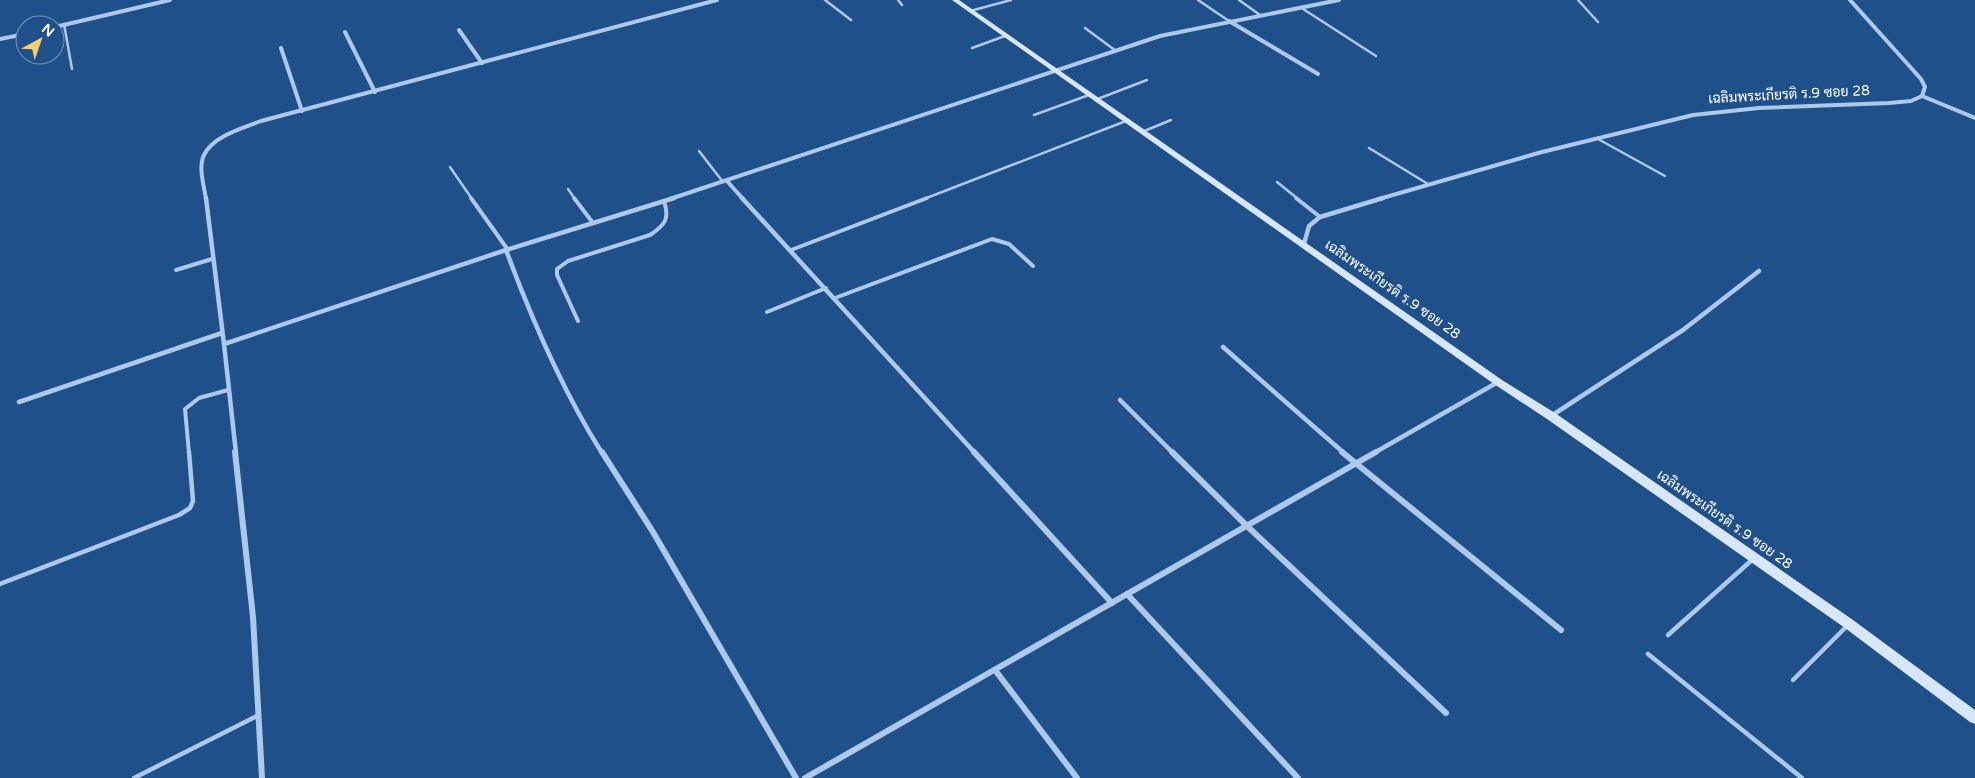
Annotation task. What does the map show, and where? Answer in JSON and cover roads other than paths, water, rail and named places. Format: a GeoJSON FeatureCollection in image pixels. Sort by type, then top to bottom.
{"type":"FeatureCollection","features":[{"type":"Feature","properties":{"kind":"street"},"geometry":{"type":"LineString","coordinates":[[65,24],[170,0]]}},
{"type":"Feature","properties":{"kind":"street"},"geometry":{"type":"LineString","coordinates":[[262,778],[253,617],[224,344],[202,170],[204,154],[212,144],[232,131],[261,121],[717,0]]}},
{"type":"Feature","properties":{"kind":"street"},"geometry":{"type":"LineString","coordinates":[[955,0],[1304,244]]}},
{"type":"Feature","properties":{"kind":"street"},"geometry":{"type":"LineString","coordinates":[[224,344],[507,250],[725,181],[1160,36],[1339,0]]}},
{"type":"Feature","properties":{"kind":"street"},"geometry":{"type":"LineString","coordinates":[[1850,0],[1921,79],[1925,87],[1922,96],[1975,118]]}},
{"type":"Feature","properties":{"kind":"street"},"geometry":{"type":"LineString","coordinates":[[1229,21],[1318,74]]}},
{"type":"Feature","properties":{"kind":"street"},"geometry":{"type":"LineString","coordinates":[[459,30],[482,63]]}},
{"type":"Feature","properties":{"kind":"street"},"geometry":{"type":"LineString","coordinates":[[345,32],[375,92]]}},
{"type":"Feature","properties":{"kind":"street"},"geometry":{"type":"LineString","coordinates":[[0,39],[15,36]]}},
{"type":"Feature","properties":{"kind":"street"},"geometry":{"type":"LineString","coordinates":[[281,48],[302,111]]}},
{"type":"Feature","properties":{"kind":"street","name":"เฉลิมพระเกียรติ ร.9 ซอย 28"},"geometry":{"type":"LineString","coordinates":[[1922,96],[1911,101],[1889,104],[1759,108],[1693,115],[1428,184],[1320,217],[1308,226],[1304,244],[1498,382],[1551,416],[1849,624],[1975,718]]}},
{"type":"Feature","properties":{"kind":"street"},"geometry":{"type":"LineString","coordinates":[[725,181],[826,288],[1112,603]]}},
{"type":"Feature","properties":{"kind":"street"},"geometry":{"type":"LineString","coordinates":[[507,250],[527,307],[587,429],[653,532],[796,778]]}},
{"type":"Feature","properties":{"kind":"street"},"geometry":{"type":"LineString","coordinates":[[1551,416],[1683,330],[1759,271]]}},
{"type":"Feature","properties":{"kind":"street"},"geometry":{"type":"LineString","coordinates":[[18,402],[222,333]]}},
{"type":"Feature","properties":{"kind":"street"},"geometry":{"type":"LineString","coordinates":[[1222,347],[1356,464],[1561,630]]}},
{"type":"Feature","properties":{"kind":"street"},"geometry":{"type":"LineString","coordinates":[[805,778],[1498,382]]}},
{"type":"Feature","properties":{"kind":"street"},"geometry":{"type":"LineString","coordinates":[[1120,400],[1247,526],[1446,713]]}},
{"type":"Feature","properties":{"kind":"street"},"geometry":{"type":"LineString","coordinates":[[1127,594],[1298,778]]}},
{"type":"Feature","properties":{"kind":"street"},"geometry":{"type":"LineString","coordinates":[[995,670],[1077,778]]}},
{"type":"Feature","properties":{"kind":"lane"},"geometry":{"type":"LineString","coordinates":[[825,0],[851,20]]}},
{"type":"Feature","properties":{"kind":"lane"},"geometry":{"type":"LineString","coordinates":[[898,0],[902,5]]}},
{"type":"Feature","properties":{"kind":"lane"},"geometry":{"type":"LineString","coordinates":[[970,11],[1011,0]]}},
{"type":"Feature","properties":{"kind":"lane"},"geometry":{"type":"LineString","coordinates":[[1198,0],[1229,21]]}},
{"type":"Feature","properties":{"kind":"lane"},"geometry":{"type":"LineString","coordinates":[[1239,0],[1260,15]]}},
{"type":"Feature","properties":{"kind":"lane"},"geometry":{"type":"LineString","coordinates":[[1578,0],[1598,22]]}},
{"type":"Feature","properties":{"kind":"lane"},"geometry":{"type":"LineString","coordinates":[[1300,7],[1376,56]]}},
{"type":"Feature","properties":{"kind":"lane"},"geometry":{"type":"LineString","coordinates":[[1085,28],[1116,50]]}},
{"type":"Feature","properties":{"kind":"lane"},"geometry":{"type":"LineString","coordinates":[[65,30],[72,69]]}},
{"type":"Feature","properties":{"kind":"lane"},"geometry":{"type":"LineString","coordinates":[[972,48],[1005,36]]}},
{"type":"Feature","properties":{"kind":"lane"},"geometry":{"type":"LineString","coordinates":[[1034,115],[1147,80]]}},
{"type":"Feature","properties":{"kind":"lane"},"geometry":{"type":"LineString","coordinates":[[1142,132],[1171,120]]}},
{"type":"Feature","properties":{"kind":"lane"},"geometry":{"type":"LineString","coordinates":[[791,250],[1126,121]]}},
{"type":"Feature","properties":{"kind":"lane"},"geometry":{"type":"LineString","coordinates":[[1598,139],[1665,176]]}},
{"type":"Feature","properties":{"kind":"lane"},"geometry":{"type":"LineString","coordinates":[[1369,148],[1428,184]]}},
{"type":"Feature","properties":{"kind":"lane"},"geometry":{"type":"LineString","coordinates":[[699,151],[725,181]]}},
{"type":"Feature","properties":{"kind":"lane"},"geometry":{"type":"LineString","coordinates":[[450,167],[507,250]]}},
{"type":"Feature","properties":{"kind":"lane"},"geometry":{"type":"LineString","coordinates":[[1277,182],[1320,217]]}},
{"type":"Feature","properties":{"kind":"lane"},"geometry":{"type":"LineString","coordinates":[[568,188],[593,223]]}},
{"type":"Feature","properties":{"kind":"lane"},"geometry":{"type":"LineString","coordinates":[[578,321],[557,275],[557,269],[568,261],[650,234],[665,226],[668,217],[664,201]]}},
{"type":"Feature","properties":{"kind":"lane"},"geometry":{"type":"LineString","coordinates":[[835,298],[992,239],[999,239],[1007,243],[1033,266]]}},
{"type":"Feature","properties":{"kind":"lane"},"geometry":{"type":"LineString","coordinates":[[176,270],[212,259]]}},
{"type":"Feature","properties":{"kind":"lane"},"geometry":{"type":"LineString","coordinates":[[767,312],[826,288]]}},
{"type":"Feature","properties":{"kind":"lane"},"geometry":{"type":"LineString","coordinates":[[0,584],[179,515],[190,508],[194,501],[186,409],[190,402],[196,398],[228,390]]}},
{"type":"Feature","properties":{"kind":"lane"},"geometry":{"type":"LineString","coordinates":[[1668,635],[1755,558]]}},
{"type":"Feature","properties":{"kind":"lane"},"geometry":{"type":"LineString","coordinates":[[1793,680],[1849,624]]}},
{"type":"Feature","properties":{"kind":"lane"},"geometry":{"type":"LineString","coordinates":[[1648,654],[1802,778]]}},
{"type":"Feature","properties":{"kind":"lane"},"geometry":{"type":"LineString","coordinates":[[134,778],[259,715]]}}]}
